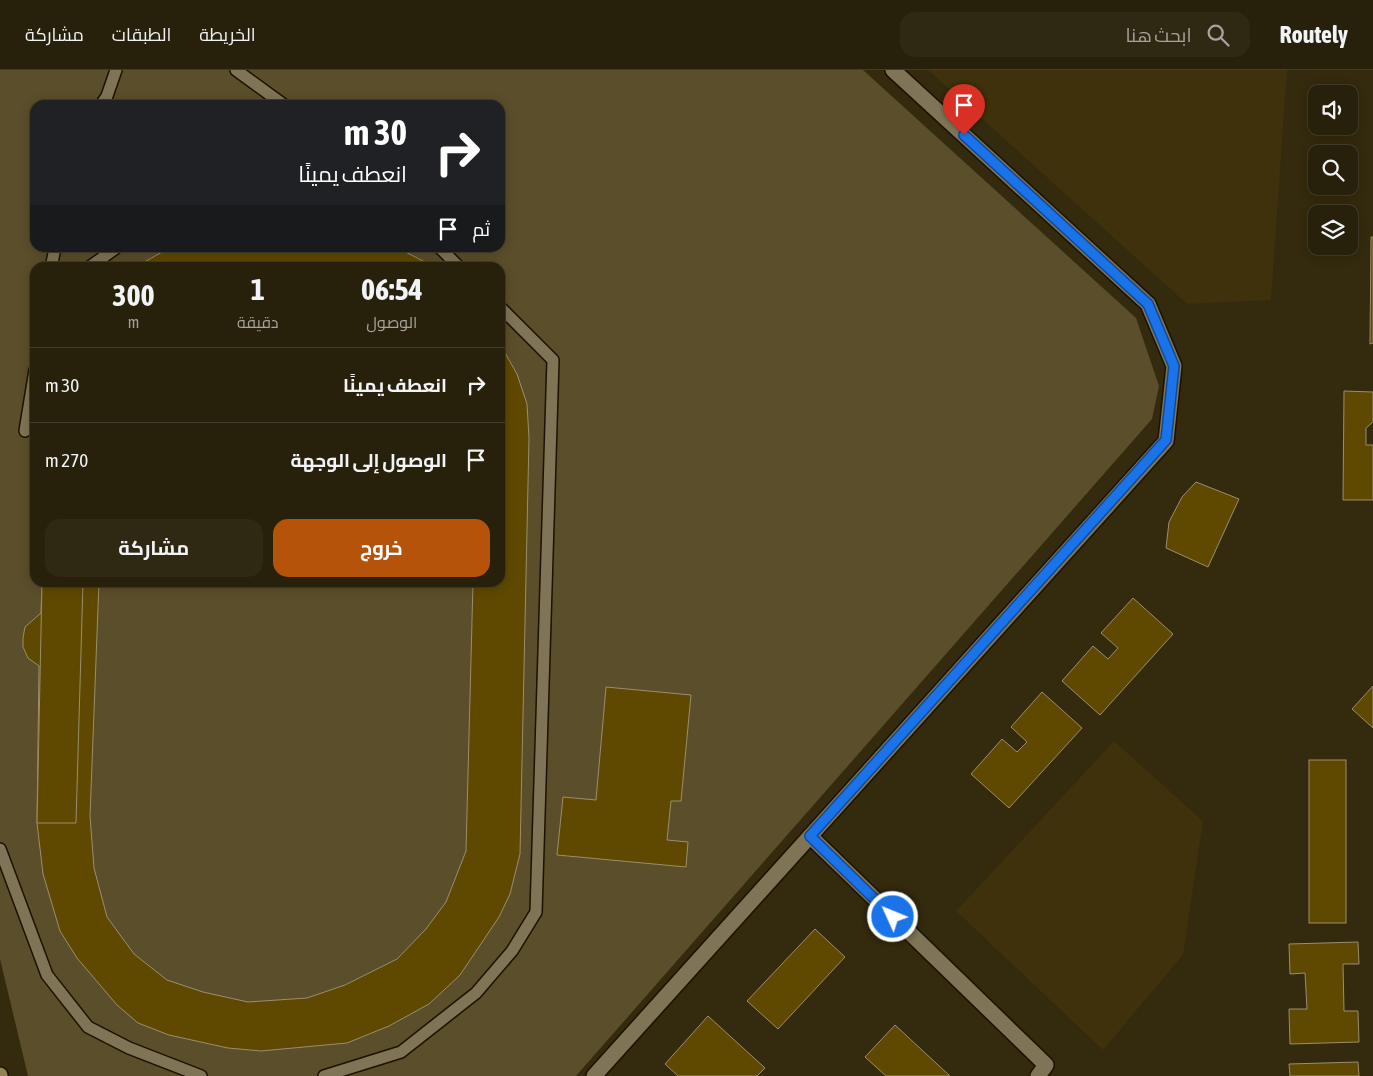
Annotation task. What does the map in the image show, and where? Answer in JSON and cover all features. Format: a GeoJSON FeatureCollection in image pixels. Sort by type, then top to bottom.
{"type":"FeatureCollection","features":[{"type":"Feature","properties":{"kind":"street"},"geometry":{"type":"LineString","coordinates":[[594,1076],[1166,440],[1174,366],[1148,304],[894,70]]}},
{"type":"Feature","properties":{"kind":"street"},"geometry":{"type":"LineString","coordinates":[[810,836],[1046,1065],[1038,1076]]}},
{"type":"Feature","properties":{"kind":"lane"},"geometry":{"type":"LineString","coordinates":[[104,100],[116,70]]}},
{"type":"Feature","properties":{"kind":"lane"},"geometry":{"type":"LineString","coordinates":[[236,70],[277,100]]}},
{"type":"Feature","properties":{"kind":"lane"},"geometry":{"type":"LineString","coordinates":[[96,262],[110,252]]}},
{"type":"Feature","properties":{"kind":"lane"},"geometry":{"type":"LineString","coordinates":[[444,252],[454,262]]}},
{"type":"Feature","properties":{"kind":"lane"},"geometry":{"type":"LineString","coordinates":[[324,1076],[401,1052],[476,994],[512,951],[536,912],[552,360],[505,312]]}},
{"type":"Feature","properties":{"kind":"lane"},"geometry":{"type":"LineString","coordinates":[[25,432],[30,401]]}},
{"type":"Feature","properties":{"kind":"lane"},"geometry":{"type":"LineString","coordinates":[[0,849],[47,975],[88,1027],[129,1048],[201,1076]]}},
{"type":"Feature","properties":{"kind":"shaded area"},"geometry":{"type":"Polygon","coordinates":[[[0,70],[863,70],[1136,318],[1159,386],[1152,419],[576,1076],[28,1076],[0,959],[0,70]]]}},
{"type":"Feature","properties":{"kind":"shaded area"},"geometry":{"type":"Polygon","coordinates":[[[928,70],[1287,70],[1271,300],[1187,304],[928,70]]]}},
{"type":"Feature","properties":{"kind":"shaded area"},"geometry":{"type":"Polygon","coordinates":[[[1114,741],[1203,821],[1183,955],[1103,1050],[956,911],[1114,741]]]}},
{"type":"Feature","properties":{"kind":"building"},"geometry":{"type":"Polygon","coordinates":[[[1371,237],[1373,237],[1373,343],[1370,344],[1371,237]]]}},
{"type":"Feature","properties":{"kind":"building"},"geometry":{"type":"Polygon","coordinates":[[[162,252],[406,252],[425,262],[144,262],[162,252]]]}},
{"type":"Feature","properties":{"kind":"building"},"geometry":{"type":"Polygon","coordinates":[[[505,353],[517,374],[527,404],[529,438],[520,854],[510,894],[499,917],[460,975],[429,1004],[389,1026],[347,1043],[261,1051],[228,1048],[169,1035],[138,1023],[117,1005],[77,958],[60,931],[43,874],[37,823],[39,666],[28,658],[23,647],[23,638],[25,627],[41,613],[42,587],[99,587],[90,816],[94,868],[107,917],[134,954],[167,980],[203,992],[248,1002],[307,998],[345,985],[397,959],[426,929],[446,902],[466,851],[473,587],[505,587],[505,353]]]}},
{"type":"Feature","properties":{"kind":"building"},"geometry":{"type":"Polygon","coordinates":[[[1344,391],[1373,392],[1373,422],[1366,428],[1366,445],[1373,445],[1373,500],[1343,500],[1344,391]]]}},
{"type":"Feature","properties":{"kind":"building"},"geometry":{"type":"Polygon","coordinates":[[[1196,482],[1239,499],[1208,567],[1166,548],[1169,522],[1182,497],[1196,482]]]}},
{"type":"Feature","properties":{"kind":"building"},"geometry":{"type":"Polygon","coordinates":[[[42,587],[83,587],[76,823],[37,823],[42,587]]]}},
{"type":"Feature","properties":{"kind":"building"},"geometry":{"type":"Polygon","coordinates":[[[1133,598],[1173,634],[1100,715],[1062,681],[1093,646],[1108,659],[1118,648],[1101,633],[1133,598]]]}},
{"type":"Feature","properties":{"kind":"building"},"geometry":{"type":"Polygon","coordinates":[[[1373,686],[1373,728],[1352,709],[1373,686]]]}},
{"type":"Feature","properties":{"kind":"building"},"geometry":{"type":"Polygon","coordinates":[[[606,687],[691,695],[681,801],[671,801],[667,840],[688,842],[686,867],[557,855],[563,797],[596,800],[606,687]]]}},
{"type":"Feature","properties":{"kind":"building"},"geometry":{"type":"Polygon","coordinates":[[[1042,692],[1082,728],[1009,808],[971,774],[1002,739],[1017,752],[1027,742],[1011,727],[1042,692]]]}},
{"type":"Feature","properties":{"kind":"building"},"geometry":{"type":"Polygon","coordinates":[[[1309,760],[1346,760],[1346,923],[1309,923],[1309,760]]]}},
{"type":"Feature","properties":{"kind":"building"},"geometry":{"type":"Polygon","coordinates":[[[815,929],[845,957],[778,1029],[747,1001],[815,929]]]}},
{"type":"Feature","properties":{"kind":"building"},"geometry":{"type":"Polygon","coordinates":[[[1358,942],[1359,964],[1343,964],[1344,1011],[1358,1011],[1359,1042],[1290,1044],[1289,1009],[1307,1009],[1305,973],[1290,974],[1289,944],[1358,942]]]}},
{"type":"Feature","properties":{"kind":"building"},"geometry":{"type":"Polygon","coordinates":[[[708,1016],[765,1068],[757,1076],[678,1076],[665,1064],[708,1016]]]}},
{"type":"Feature","properties":{"kind":"building"},"geometry":{"type":"Polygon","coordinates":[[[895,1025],[950,1076],[886,1076],[865,1057],[895,1025]]]}},
{"type":"Feature","properties":{"kind":"building"},"geometry":{"type":"Polygon","coordinates":[[[1358,1062],[1359,1076],[1290,1076],[1289,1064],[1358,1062]]]}},
{"type":"Feature","properties":{"kind":"route"},"geometry":{"type":"LineString","coordinates":[[893,917],[810,836],[1166,440],[1174,366],[1148,304],[964,135]]}}]}
